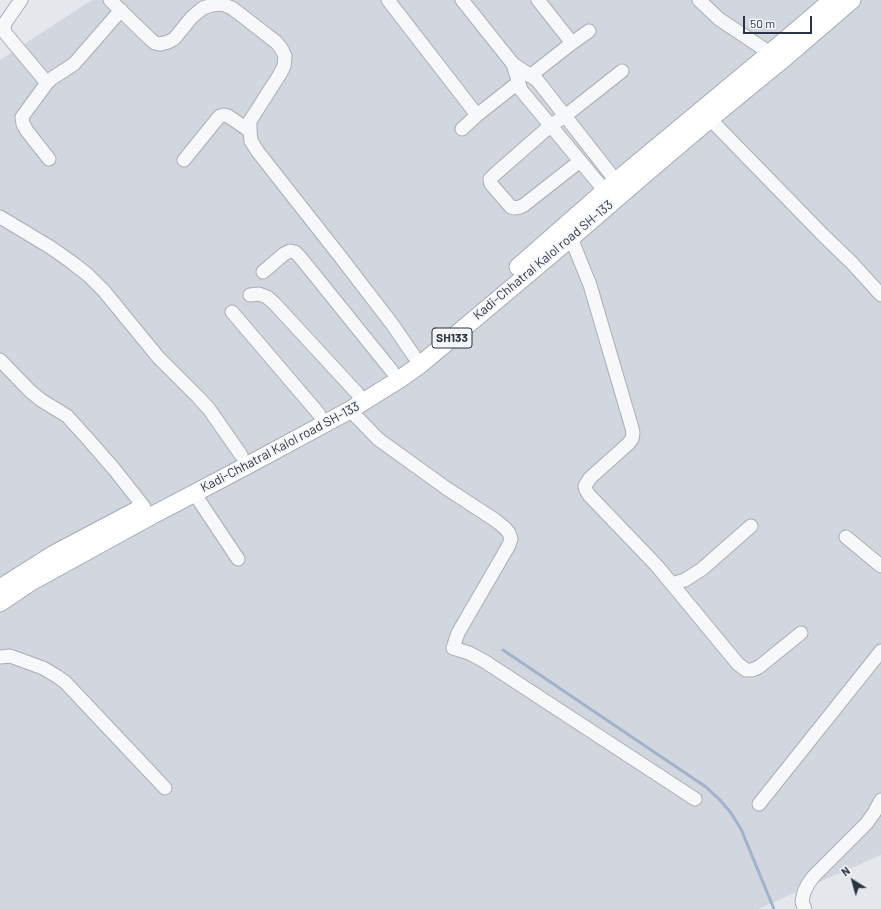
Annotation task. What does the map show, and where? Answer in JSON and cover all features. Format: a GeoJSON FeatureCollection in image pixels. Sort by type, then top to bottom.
{"type":"FeatureCollection","features":[{"type":"Feature","properties":{"kind":"main road","name":"Kadi-Chhatral Kalol road SH-133"},"geometry":{"type":"LineString","coordinates":[[0,588],[54,554],[319,414],[357,402],[392,371],[414,356],[473,307],[610,186],[832,0]]}},
{"type":"Feature","properties":{"kind":"main road","name":"Kadi-Chhatral Kalol road SH-133"},"geometry":{"type":"LineString","coordinates":[[0,603],[31,582],[194,492],[250,464],[400,379],[421,364],[852,0]]}},
{"type":"Feature","properties":{"kind":"street"},"geometry":{"type":"LineString","coordinates":[[21,0],[5,23],[4,41],[47,83]]}},
{"type":"Feature","properties":{"kind":"street"},"geometry":{"type":"LineString","coordinates":[[110,0],[155,43],[161,44],[174,39],[192,18],[203,8],[222,4],[232,8],[276,42],[281,48],[284,56],[284,66],[250,121],[251,141],[392,324],[414,356]]}},
{"type":"Feature","properties":{"kind":"street"},"geometry":{"type":"LineString","coordinates":[[388,0],[477,115]]}},
{"type":"Feature","properties":{"kind":"street"},"geometry":{"type":"LineString","coordinates":[[462,0],[524,79],[537,80],[565,116],[610,186]]}},
{"type":"Feature","properties":{"kind":"street"},"geometry":{"type":"LineString","coordinates":[[538,0],[572,43]]}},
{"type":"Feature","properties":{"kind":"street"},"geometry":{"type":"LineString","coordinates":[[699,0],[719,19],[770,53]]}},
{"type":"Feature","properties":{"kind":"street"},"geometry":{"type":"LineString","coordinates":[[49,159],[27,131],[23,124],[22,117],[47,83],[74,64],[121,10]]}},
{"type":"Feature","properties":{"kind":"street"},"geometry":{"type":"LineString","coordinates":[[462,129],[477,115],[589,31]]}},
{"type":"Feature","properties":{"kind":"street"},"geometry":{"type":"LineString","coordinates":[[580,161],[520,208],[511,207],[491,184],[490,179],[494,175],[550,126],[622,71]]}},
{"type":"Feature","properties":{"kind":"street"},"geometry":{"type":"LineString","coordinates":[[524,79],[521,90],[580,161],[610,186]]}},
{"type":"Feature","properties":{"kind":"street"},"geometry":{"type":"LineString","coordinates":[[184,160],[220,116],[228,116],[250,131]]}},
{"type":"Feature","properties":{"kind":"street"},"geometry":{"type":"LineString","coordinates":[[710,119],[852,263],[881,295]]}},
{"type":"Feature","properties":{"kind":"street"},"geometry":{"type":"LineString","coordinates":[[0,216],[50,247],[88,275],[104,291],[158,357],[209,409],[241,456]]}},
{"type":"Feature","properties":{"kind":"street"},"geometry":{"type":"LineString","coordinates":[[571,238],[590,285],[633,433],[632,439],[628,444],[590,478],[585,486],[586,490],[589,495],[657,566],[738,664],[746,670],[752,670],[760,667],[801,633]]}},
{"type":"Feature","properties":{"kind":"street"},"geometry":{"type":"LineString","coordinates":[[263,272],[284,254],[290,251],[295,252],[392,371]]}},
{"type":"Feature","properties":{"kind":"street"},"geometry":{"type":"LineString","coordinates":[[250,295],[259,294],[267,296],[274,303],[357,402],[378,438],[446,488],[495,520],[509,533],[511,539],[509,545],[458,633],[454,648],[469,653],[484,661],[694,799]]}},
{"type":"Feature","properties":{"kind":"street"},"geometry":{"type":"LineString","coordinates":[[232,312],[319,414]]}},
{"type":"Feature","properties":{"kind":"street"},"geometry":{"type":"LineString","coordinates":[[0,360],[30,391],[41,400],[67,416],[110,464],[144,507]]}},
{"type":"Feature","properties":{"kind":"street"},"geometry":{"type":"LineString","coordinates":[[194,492],[238,559]]}},
{"type":"Feature","properties":{"kind":"street"},"geometry":{"type":"LineString","coordinates":[[672,584],[685,580],[702,569],[751,526]]}},
{"type":"Feature","properties":{"kind":"street"},"geometry":{"type":"LineString","coordinates":[[846,538],[881,566]]}},
{"type":"Feature","properties":{"kind":"street"},"geometry":{"type":"LineString","coordinates":[[759,804],[881,650]]}},
{"type":"Feature","properties":{"kind":"street"},"geometry":{"type":"LineString","coordinates":[[0,657],[10,656],[43,668],[58,677],[165,788]]}},
{"type":"Feature","properties":{"kind":"street"},"geometry":{"type":"LineString","coordinates":[[805,909],[802,902],[804,892],[808,884],[813,877],[866,824],[881,800]]}},
{"type":"Feature","properties":{"kind":"shaded area"},"geometry":{"type":"Polygon","coordinates":[[[92,0],[881,0],[881,855],[758,909],[0,909],[0,60],[92,0]]]}},
{"type":"Feature","properties":{"kind":"waterway"},"geometry":{"type":"LineString","coordinates":[[503,650],[706,787],[720,800],[731,813],[741,829],[774,909]]}}]}
